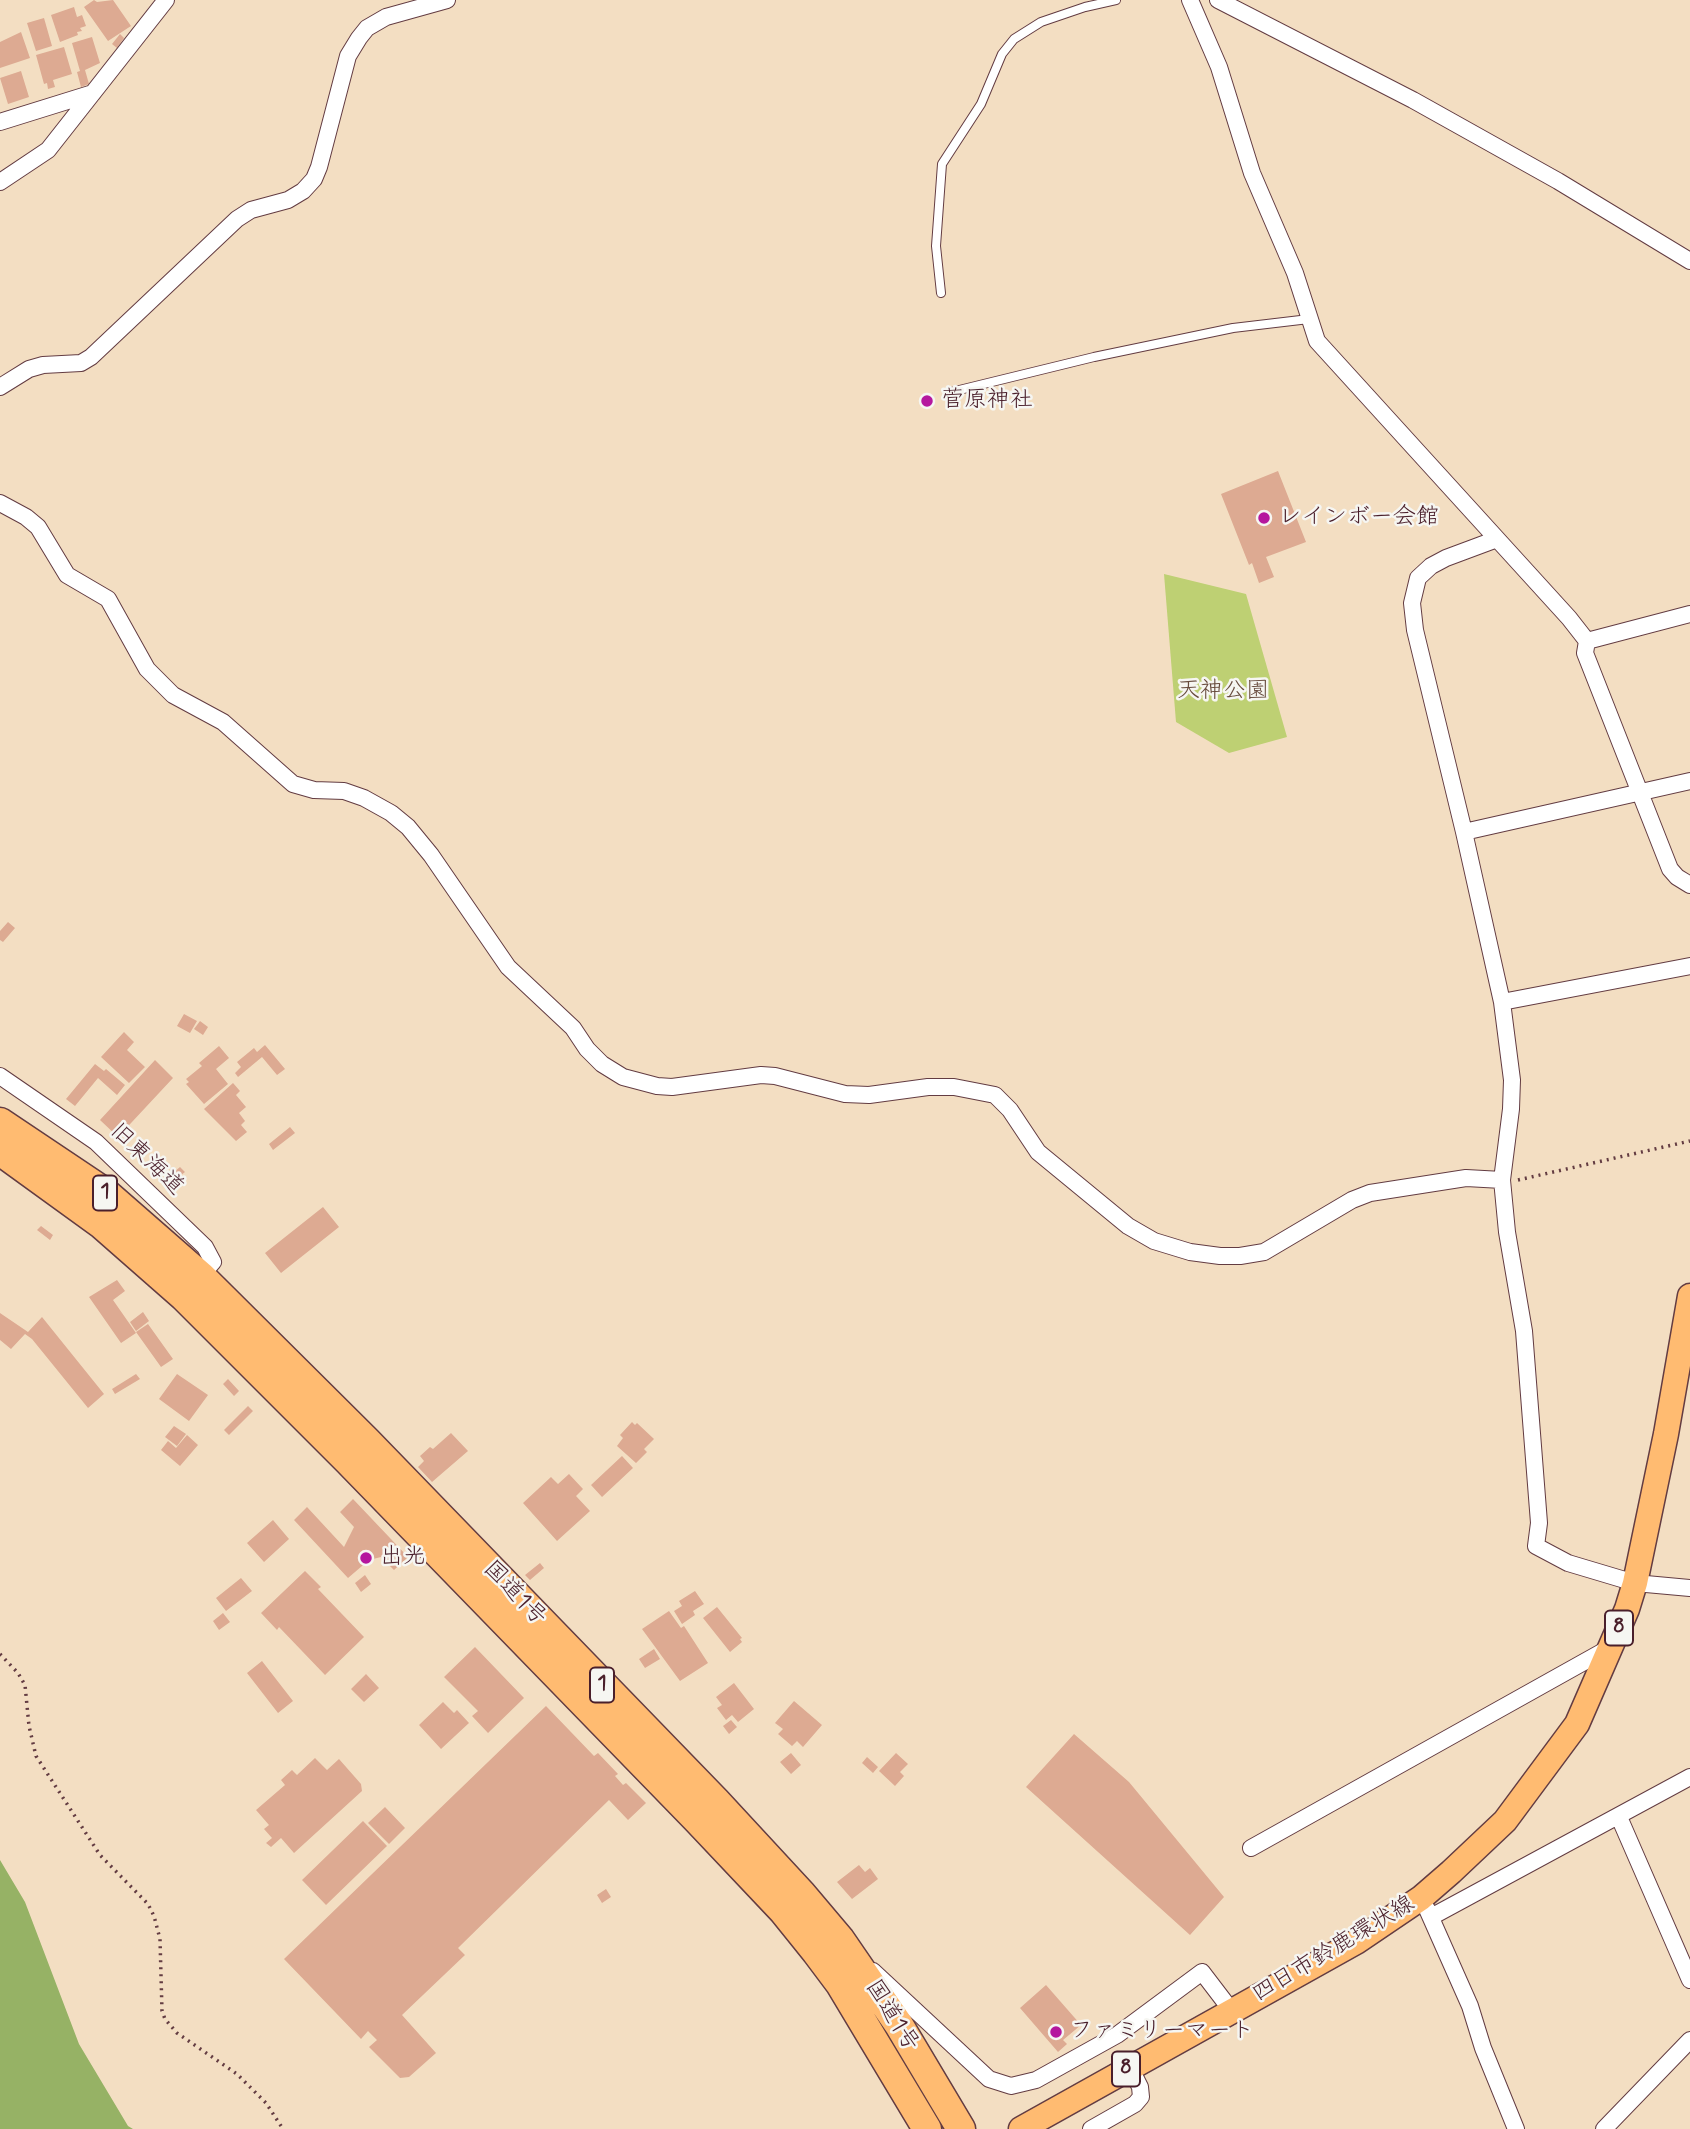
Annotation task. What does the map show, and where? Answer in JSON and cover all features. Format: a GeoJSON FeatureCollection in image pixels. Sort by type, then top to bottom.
{"type":"FeatureCollection","features":[{"type":"Feature","properties":{"kind":"highway","name":"国道1号"},"geometry":{"type":"LineString","coordinates":[[0,1122],[106,1194],[192,1286],[357,1451],[792,1903],[840,1939],[899,2025],[961,2129]]}},
{"type":"Feature","properties":{"kind":"highway","name":"国道1号"},"geometry":{"type":"LineString","coordinates":[[0,1151],[192,1286]]}},
{"type":"Feature","properties":{"kind":"highway","name":"国道1号"},"geometry":{"type":"LineString","coordinates":[[792,1903],[927,2129]]}},
{"type":"Feature","properties":{"kind":"main road","name":"四日市鈴鹿環状線"},"geometry":{"type":"LineString","coordinates":[[1021,2129],[1231,2010],[1426,1907],[1451,1872],[1504,1821],[1577,1724],[1612,1647],[1635,1583],[1686,1345],[1690,1296]]}},
{"type":"Feature","properties":{"kind":"street"},"geometry":{"type":"LineString","coordinates":[[0,182],[48,150],[166,0]]}},
{"type":"Feature","properties":{"kind":"street"},"geometry":{"type":"LineString","coordinates":[[0,387],[29,369],[81,363],[91,357],[237,219],[251,210],[288,200],[303,191],[314,179],[319,167],[348,56],[359,38],[367,28],[386,17],[447,0]]}},
{"type":"Feature","properties":{"kind":"street"},"geometry":{"type":"LineString","coordinates":[[1188,0],[1219,67],[1252,173],[1295,273],[1317,341],[1587,641]]}},
{"type":"Feature","properties":{"kind":"street"},"geometry":{"type":"LineString","coordinates":[[1219,0],[1437,113],[1558,181],[1690,261]]}},
{"type":"Feature","properties":{"kind":"street"},"geometry":{"type":"LineString","coordinates":[[0,122],[93,93]]}},
{"type":"Feature","properties":{"kind":"street"},"geometry":{"type":"LineString","coordinates":[[0,503],[38,527],[67,575],[107,599],[147,669],[173,695],[223,722],[293,784],[314,790],[344,791],[364,798],[391,813],[408,827],[431,855],[508,967],[573,1028],[587,1049],[602,1064],[624,1077],[672,1087],[761,1075],[775,1076],[845,1094],[869,1095],[928,1087],[954,1087],[995,1095],[1010,1110],[1038,1152],[1128,1226],[1154,1241],[1189,1252],[1220,1256],[1264,1252],[1352,1200],[1370,1193],[1466,1178],[1502,1180]]}},
{"type":"Feature","properties":{"kind":"street"},"geometry":{"type":"LineString","coordinates":[[1497,539],[1431,566],[1418,578],[1412,603],[1415,630],[1502,1002],[1512,1080],[1502,1180],[1507,1232],[1524,1331],[1539,1523],[1536,1546],[1568,1563],[1635,1583],[1690,1588]]}},
{"type":"Feature","properties":{"kind":"street"},"geometry":{"type":"LineString","coordinates":[[1587,641],[1690,614]]}},
{"type":"Feature","properties":{"kind":"street"},"geometry":{"type":"LineString","coordinates":[[1587,641],[1585,653],[1670,869],[1676,877],[1690,884]]}},
{"type":"Feature","properties":{"kind":"street"},"geometry":{"type":"LineString","coordinates":[[1464,832],[1690,781]]}},
{"type":"Feature","properties":{"kind":"street"},"geometry":{"type":"LineString","coordinates":[[1502,1002],[1690,965]]}},
{"type":"Feature","properties":{"kind":"street","name":"旧東海道"},"geometry":{"type":"LineString","coordinates":[[0,1076],[96,1142],[205,1248],[213,1262],[192,1286]]}},
{"type":"Feature","properties":{"kind":"street"},"geometry":{"type":"LineString","coordinates":[[1251,1848],[1612,1647]]}},
{"type":"Feature","properties":{"kind":"street"},"geometry":{"type":"LineString","coordinates":[[1516,2129],[1483,2048],[1470,2006],[1426,1907],[1619,1817],[1690,1777]]}},
{"type":"Feature","properties":{"kind":"street"},"geometry":{"type":"LineString","coordinates":[[1619,1817],[1690,1980]]}},
{"type":"Feature","properties":{"kind":"street"},"geometry":{"type":"LineString","coordinates":[[840,1939],[989,2079],[1011,2086],[1036,2080],[1117,2035],[1202,1972],[1231,2010]]}},
{"type":"Feature","properties":{"kind":"street"},"geometry":{"type":"LineString","coordinates":[[1604,2129],[1690,2040]]}},
{"type":"Feature","properties":{"kind":"street"},"geometry":{"type":"LineString","coordinates":[[1091,2129],[1135,2104],[1140,2097],[1140,2087],[1130,2067]]}},
{"type":"Feature","properties":{"kind":"lane"},"geometry":{"type":"LineString","coordinates":[[941,293],[936,246],[942,164],[981,104],[1002,54],[1014,39],[1041,22],[1116,0]]}},
{"type":"Feature","properties":{"kind":"lane"},"geometry":{"type":"LineString","coordinates":[[951,392],[1094,357],[1233,328],[1309,318]]}},
{"type":"Feature","properties":{"kind":"path"},"geometry":{"type":"LineString","coordinates":[[1502,1180],[1510,1182],[1690,1141]]}},
{"type":"Feature","properties":{"kind":"path"},"geometry":{"type":"LineString","coordinates":[[0,1654],[18,1672],[25,1685],[29,1727],[36,1756],[100,1855],[148,1904],[155,1916],[160,1939],[162,2011],[165,2019],[177,2033],[237,2074],[266,2103],[283,2129]]}},
{"type":"Feature","properties":{"kind":"green space","name":"天神公園"},"geometry":{"type":"Polygon","coordinates":[[[1164,574],[1246,594],[1287,737],[1229,753],[1176,722],[1164,574]]]}},
{"type":"Feature","properties":{"kind":"green space"},"geometry":{"type":"Polygon","coordinates":[[[0,1860],[25,1902],[79,2044],[128,2126],[133,2129],[0,2129],[0,1860]]]}},
{"type":"Feature","properties":{"kind":"building"},"geometry":{"type":"Polygon","coordinates":[[[94,0],[113,0],[131,26],[108,41],[84,7],[94,0]]]}},
{"type":"Feature","properties":{"kind":"building"},"geometry":{"type":"Polygon","coordinates":[[[74,7],[77,17],[82,15],[86,26],[80,28],[82,31],[77,32],[78,35],[60,42],[51,15],[74,7]]]}},
{"type":"Feature","properties":{"kind":"building"},"geometry":{"type":"Polygon","coordinates":[[[44,18],[52,46],[36,51],[27,23],[44,18]]]}},
{"type":"Feature","properties":{"kind":"building"},"geometry":{"type":"Polygon","coordinates":[[[21,32],[30,58],[0,68],[0,42],[21,32]]]}},
{"type":"Feature","properties":{"kind":"building"},"geometry":{"type":"Polygon","coordinates":[[[120,34],[124,38],[117,48],[112,44],[120,34]]]}},
{"type":"Feature","properties":{"kind":"building"},"geometry":{"type":"Polygon","coordinates":[[[92,37],[100,63],[85,70],[89,84],[81,87],[77,72],[80,71],[72,43],[92,37]]]}},
{"type":"Feature","properties":{"kind":"building"},"geometry":{"type":"Polygon","coordinates":[[[64,47],[72,74],[53,80],[55,87],[48,89],[47,83],[44,84],[36,55],[64,47]]]}},
{"type":"Feature","properties":{"kind":"building"},"geometry":{"type":"Polygon","coordinates":[[[21,71],[29,97],[8,104],[0,78],[21,71]]]}},
{"type":"Feature","properties":{"kind":"building","name":"レインボー会館"},"geometry":{"type":"Polygon","coordinates":[[[1278,471],[1306,542],[1266,557],[1274,577],[1259,583],[1252,563],[1249,565],[1221,494],[1278,471]]]}},
{"type":"Feature","properties":{"kind":"building"},"geometry":{"type":"Polygon","coordinates":[[[8,922],[15,928],[3,942],[0,940],[0,931],[8,922]]]}},
{"type":"Feature","properties":{"kind":"building"},"geometry":{"type":"Polygon","coordinates":[[[184,1014],[197,1021],[190,1033],[177,1026],[184,1014]]]}},
{"type":"Feature","properties":{"kind":"building"},"geometry":{"type":"Polygon","coordinates":[[[200,1021],[208,1027],[203,1035],[194,1029],[200,1021]]]}},
{"type":"Feature","properties":{"kind":"building"},"geometry":{"type":"Polygon","coordinates":[[[124,1032],[134,1042],[127,1050],[145,1067],[129,1083],[101,1057],[124,1032]]]}},
{"type":"Feature","properties":{"kind":"building"},"geometry":{"type":"Polygon","coordinates":[[[265,1045],[285,1069],[277,1075],[262,1057],[238,1077],[235,1073],[241,1067],[237,1062],[254,1048],[257,1052],[265,1045]]]}},
{"type":"Feature","properties":{"kind":"building"},"geometry":{"type":"Polygon","coordinates":[[[219,1046],[229,1058],[216,1069],[228,1084],[204,1104],[186,1084],[189,1082],[186,1079],[202,1066],[199,1063],[219,1046]]]}},
{"type":"Feature","properties":{"kind":"building"},"geometry":{"type":"Polygon","coordinates":[[[155,1060],[173,1078],[118,1137],[100,1120],[155,1060]]]}},
{"type":"Feature","properties":{"kind":"building"},"geometry":{"type":"Polygon","coordinates":[[[95,1064],[104,1071],[106,1069],[125,1085],[117,1095],[98,1078],[75,1106],[66,1099],[95,1064]]]}},
{"type":"Feature","properties":{"kind":"building"},"geometry":{"type":"Polygon","coordinates":[[[233,1083],[240,1091],[236,1095],[246,1107],[239,1113],[245,1121],[241,1125],[247,1132],[236,1141],[204,1109],[233,1083]]]}},
{"type":"Feature","properties":{"kind":"building"},"geometry":{"type":"Polygon","coordinates":[[[290,1127],[295,1133],[273,1150],[269,1144],[290,1127]]]}},
{"type":"Feature","properties":{"kind":"building"},"geometry":{"type":"Polygon","coordinates":[[[180,1167],[185,1172],[171,1183],[167,1178],[180,1167]]]}},
{"type":"Feature","properties":{"kind":"building"},"geometry":{"type":"Polygon","coordinates":[[[323,1207],[339,1227],[281,1273],[265,1253],[323,1207]]]}},
{"type":"Feature","properties":{"kind":"building"},"geometry":{"type":"Polygon","coordinates":[[[41,1226],[53,1235],[50,1240],[37,1230],[41,1226]]]}},
{"type":"Feature","properties":{"kind":"building"},"geometry":{"type":"Polygon","coordinates":[[[117,1280],[125,1291],[113,1300],[136,1333],[121,1343],[89,1297],[117,1280]]]}},
{"type":"Feature","properties":{"kind":"building"},"geometry":{"type":"Polygon","coordinates":[[[143,1312],[149,1321],[136,1331],[130,1322],[143,1312]]]}},
{"type":"Feature","properties":{"kind":"building"},"geometry":{"type":"Polygon","coordinates":[[[0,1313],[28,1332],[42,1317],[104,1394],[88,1408],[25,1334],[11,1349],[0,1340],[0,1313]]]}},
{"type":"Feature","properties":{"kind":"building"},"geometry":{"type":"Polygon","coordinates":[[[148,1324],[173,1359],[161,1367],[136,1332],[148,1324]]]}},
{"type":"Feature","properties":{"kind":"building"},"geometry":{"type":"Polygon","coordinates":[[[136,1374],[140,1379],[115,1394],[112,1389],[136,1374]]]}},
{"type":"Feature","properties":{"kind":"building"},"geometry":{"type":"Polygon","coordinates":[[[177,1374],[208,1395],[189,1421],[159,1399],[177,1374]]]}},
{"type":"Feature","properties":{"kind":"building"},"geometry":{"type":"Polygon","coordinates":[[[228,1379],[239,1391],[234,1396],[223,1384],[228,1379]]]}},
{"type":"Feature","properties":{"kind":"building"},"geometry":{"type":"Polygon","coordinates":[[[248,1406],[253,1411],[229,1435],[224,1430],[248,1406]]]}},
{"type":"Feature","properties":{"kind":"building"},"geometry":{"type":"Polygon","coordinates":[[[632,1422],[635,1425],[637,1423],[654,1439],[644,1449],[647,1452],[636,1463],[617,1446],[623,1438],[620,1435],[632,1422]]]}},
{"type":"Feature","properties":{"kind":"building"},"geometry":{"type":"Polygon","coordinates":[[[174,1426],[186,1434],[177,1446],[165,1437],[174,1426]]]}},
{"type":"Feature","properties":{"kind":"building"},"geometry":{"type":"Polygon","coordinates":[[[451,1433],[468,1451],[432,1482],[418,1467],[424,1461],[420,1456],[430,1447],[433,1449],[451,1433]]]}},
{"type":"Feature","properties":{"kind":"building"},"geometry":{"type":"Polygon","coordinates":[[[187,1435],[198,1445],[180,1466],[161,1450],[168,1441],[176,1448],[187,1435]]]}},
{"type":"Feature","properties":{"kind":"building"},"geometry":{"type":"Polygon","coordinates":[[[622,1456],[633,1468],[602,1497],[591,1485],[622,1456]]]}},
{"type":"Feature","properties":{"kind":"building"},"geometry":{"type":"Polygon","coordinates":[[[569,1474],[583,1489],[576,1496],[590,1511],[557,1541],[523,1503],[551,1477],[558,1484],[569,1474]]]}},
{"type":"Feature","properties":{"kind":"building"},"geometry":{"type":"Polygon","coordinates":[[[353,1499],[408,1557],[394,1570],[381,1557],[369,1560],[348,1578],[294,1520],[307,1507],[344,1547],[354,1527],[340,1512],[353,1499]]]}},
{"type":"Feature","properties":{"kind":"building"},"geometry":{"type":"Polygon","coordinates":[[[273,1520],[289,1539],[264,1562],[247,1543],[273,1520]]]}},
{"type":"Feature","properties":{"kind":"building"},"geometry":{"type":"Polygon","coordinates":[[[540,1563],[544,1568],[530,1580],[525,1575],[540,1563]]]}},
{"type":"Feature","properties":{"kind":"building"},"geometry":{"type":"Polygon","coordinates":[[[305,1571],[321,1587],[318,1589],[364,1637],[325,1675],[279,1627],[277,1630],[261,1613],[305,1571]]]}},
{"type":"Feature","properties":{"kind":"building"},"geometry":{"type":"Polygon","coordinates":[[[365,1575],[371,1584],[361,1592],[355,1583],[365,1575]]]}},
{"type":"Feature","properties":{"kind":"building"},"geometry":{"type":"Polygon","coordinates":[[[241,1578],[252,1591],[226,1611],[216,1598],[241,1578]]]}},
{"type":"Feature","properties":{"kind":"building"},"geometry":{"type":"Polygon","coordinates":[[[695,1591],[704,1604],[693,1611],[695,1615],[682,1624],[674,1611],[682,1606],[679,1601],[695,1591]]]}},
{"type":"Feature","properties":{"kind":"building"},"geometry":{"type":"Polygon","coordinates":[[[717,1607],[742,1638],[742,1642],[730,1652],[703,1618],[717,1607]]]}},
{"type":"Feature","properties":{"kind":"building"},"geometry":{"type":"Polygon","coordinates":[[[669,1611],[681,1628],[684,1626],[708,1663],[680,1681],[642,1629],[669,1611]]]}},
{"type":"Feature","properties":{"kind":"building"},"geometry":{"type":"Polygon","coordinates":[[[223,1613],[230,1622],[219,1630],[213,1621],[223,1613]]]}},
{"type":"Feature","properties":{"kind":"building"},"geometry":{"type":"Polygon","coordinates":[[[475,1647],[524,1698],[488,1733],[472,1716],[478,1711],[444,1677],[475,1647]]]}},
{"type":"Feature","properties":{"kind":"building"},"geometry":{"type":"Polygon","coordinates":[[[654,1649],[660,1659],[645,1668],[639,1659],[654,1649]]]}},
{"type":"Feature","properties":{"kind":"building"},"geometry":{"type":"Polygon","coordinates":[[[262,1661],[293,1701],[278,1713],[247,1673],[262,1661]]]}},
{"type":"Feature","properties":{"kind":"building"},"geometry":{"type":"Polygon","coordinates":[[[366,1674],[379,1688],[364,1702],[351,1689],[366,1674]]]}},
{"type":"Feature","properties":{"kind":"building"},"geometry":{"type":"Polygon","coordinates":[[[734,1683],[754,1709],[738,1722],[732,1715],[726,1720],[717,1708],[722,1705],[716,1697],[734,1683]]]}},
{"type":"Feature","properties":{"kind":"building"},"geometry":{"type":"Polygon","coordinates":[[[794,1701],[822,1725],[803,1747],[797,1741],[792,1746],[778,1734],[783,1729],[775,1723],[794,1701]]]}},
{"type":"Feature","properties":{"kind":"building"},"geometry":{"type":"Polygon","coordinates":[[[443,1702],[454,1713],[457,1710],[469,1723],[441,1749],[419,1725],[443,1702]]]}},
{"type":"Feature","properties":{"kind":"building"},"geometry":{"type":"Polygon","coordinates":[[[546,1706],[594,1756],[598,1753],[618,1774],[615,1776],[623,1785],[626,1783],[646,1803],[628,1820],[609,1800],[458,1948],[465,1955],[402,2015],[436,2053],[409,2077],[400,2078],[369,2047],[377,2040],[368,2031],[361,2039],[284,1959],[546,1706]]]}},
{"type":"Feature","properties":{"kind":"building"},"geometry":{"type":"Polygon","coordinates":[[[731,1720],[737,1727],[729,1734],[723,1726],[731,1720]]]}},
{"type":"Feature","properties":{"kind":"building"},"geometry":{"type":"Polygon","coordinates":[[[1074,1734],[1129,1782],[1224,1897],[1190,1935],[1026,1787],[1074,1734]]]}},
{"type":"Feature","properties":{"kind":"building"},"geometry":{"type":"Polygon","coordinates":[[[791,1753],[801,1765],[791,1774],[780,1762],[791,1753]]]}},
{"type":"Feature","properties":{"kind":"building"},"geometry":{"type":"Polygon","coordinates":[[[896,1753],[908,1764],[900,1772],[904,1776],[895,1786],[879,1771],[896,1753]]]}},
{"type":"Feature","properties":{"kind":"building"},"geometry":{"type":"Polygon","coordinates":[[[867,1757],[878,1767],[873,1773],[862,1763],[867,1757]]]}},
{"type":"Feature","properties":{"kind":"building"},"geometry":{"type":"Polygon","coordinates":[[[315,1758],[327,1770],[339,1759],[361,1784],[362,1791],[294,1853],[281,1838],[271,1847],[266,1843],[272,1838],[264,1829],[269,1825],[256,1810],[285,1785],[281,1780],[292,1770],[297,1775],[315,1758]]]}},
{"type":"Feature","properties":{"kind":"building"},"geometry":{"type":"Polygon","coordinates":[[[385,1807],[405,1828],[389,1844],[368,1823],[385,1807]]]}},
{"type":"Feature","properties":{"kind":"building"},"geometry":{"type":"Polygon","coordinates":[[[363,1821],[387,1846],[326,1905],[302,1880],[363,1821]]]}},
{"type":"Feature","properties":{"kind":"building"},"geometry":{"type":"Polygon","coordinates":[[[859,1865],[865,1872],[870,1868],[878,1879],[852,1899],[837,1882],[859,1865]]]}},
{"type":"Feature","properties":{"kind":"building"},"geometry":{"type":"Polygon","coordinates":[[[606,1889],[611,1897],[602,1903],[597,1895],[606,1889]]]}},
{"type":"Feature","properties":{"kind":"building"},"geometry":{"type":"Polygon","coordinates":[[[1046,1985],[1081,2025],[1063,2040],[1067,2044],[1058,2052],[1020,2008],[1046,1985]]]}},
{"type":"Feature","properties":{"kind":"place","name":"菅原神社"},"geometry":{"type":"Point","coordinates":[927,401]}},
{"type":"Feature","properties":{"kind":"place","name":"レインボー会館"},"geometry":{"type":"Point","coordinates":[1264,518]}},
{"type":"Feature","properties":{"kind":"place","name":"出光"},"geometry":{"type":"Point","coordinates":[366,1558]}},
{"type":"Feature","properties":{"kind":"place","name":"ファミリーマート"},"geometry":{"type":"Point","coordinates":[1056,2032]}}]}
